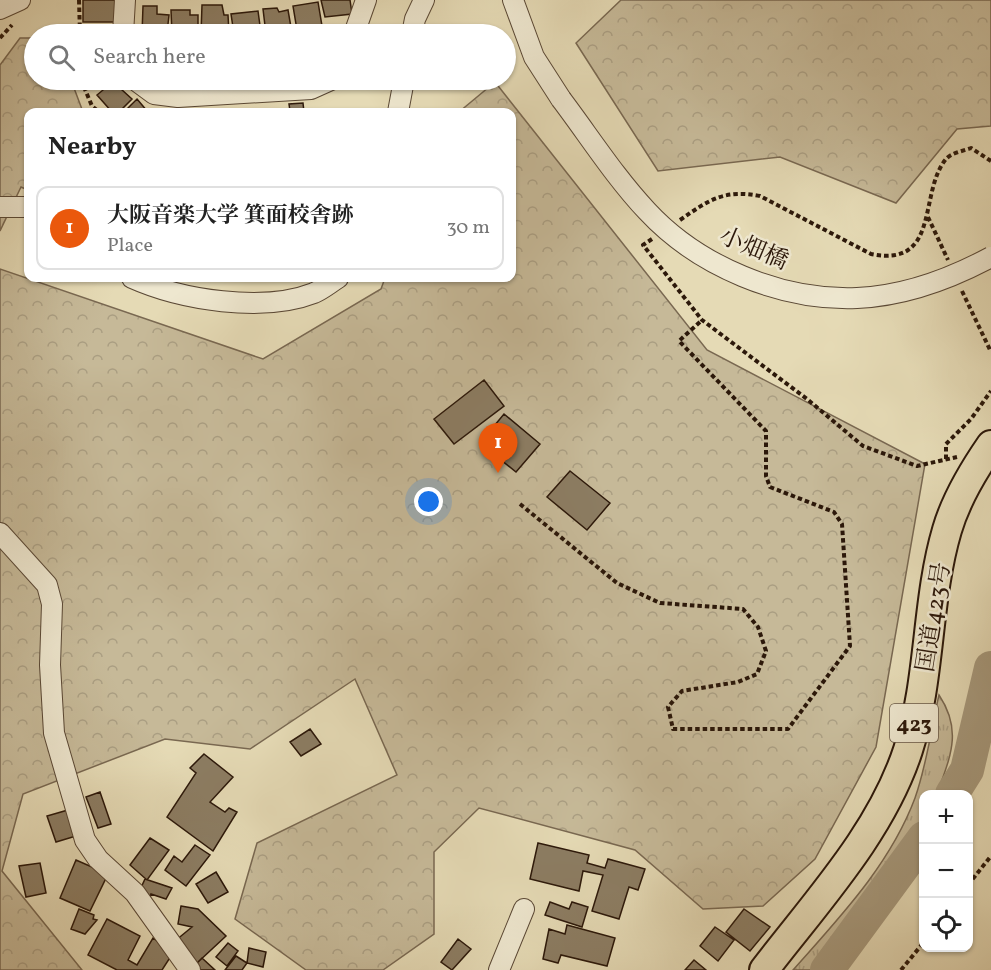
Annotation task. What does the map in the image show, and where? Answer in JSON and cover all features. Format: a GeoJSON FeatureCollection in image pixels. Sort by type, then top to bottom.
{"type":"FeatureCollection","features":[{"type":"Feature","properties":{"kind":"highway","name":"国道423号"},"geometry":{"type":"LineString","coordinates":[[764,970],[843,866],[893,792],[909,748],[922,690],[947,530],[960,498],[991,445]]}},
{"type":"Feature","properties":{"kind":"street"},"geometry":{"type":"LineString","coordinates":[[0,9],[20,0]]}},
{"type":"Feature","properties":{"kind":"street"},"geometry":{"type":"LineString","coordinates":[[124,24],[125,0]]}},
{"type":"Feature","properties":{"kind":"street"},"geometry":{"type":"LineString","coordinates":[[358,24],[366,0]]}},
{"type":"Feature","properties":{"kind":"street"},"geometry":{"type":"LineString","coordinates":[[414,24],[424,0]]}},
{"type":"Feature","properties":{"kind":"street","name":"小畑橋"},"geometry":{"type":"LineString","coordinates":[[513,0],[534,57],[561,99],[648,212],[715,263],[747,279],[785,290],[856,298],[912,289],[954,275],[991,257]]}},
{"type":"Feature","properties":{"kind":"street"},"geometry":{"type":"LineString","coordinates":[[149,90],[154,94],[178,97],[294,90]]}},
{"type":"Feature","properties":{"kind":"street"},"geometry":{"type":"LineString","coordinates":[[399,108],[402,90]]}},
{"type":"Feature","properties":{"kind":"street"},"geometry":{"type":"LineString","coordinates":[[0,207],[24,207]]}},
{"type":"Feature","properties":{"kind":"street"},"geometry":{"type":"LineString","coordinates":[[142,282],[167,292],[254,304],[286,301],[316,292],[332,282]]}},
{"type":"Feature","properties":{"kind":"street"},"geometry":{"type":"LineString","coordinates":[[0,532],[47,585],[52,604],[50,665],[54,733],[85,840],[98,859],[135,893],[190,970]]}},
{"type":"Feature","properties":{"kind":"street"},"geometry":{"type":"LineString","coordinates":[[499,970],[524,909]]}},
{"type":"Feature","properties":{"kind":"path"},"geometry":{"type":"LineString","coordinates":[[80,0],[80,24]]}},
{"type":"Feature","properties":{"kind":"path"},"geometry":{"type":"LineString","coordinates":[[85,90],[94,108]]}},
{"type":"Feature","properties":{"kind":"path"},"geometry":{"type":"LineString","coordinates":[[520,504],[617,583],[660,603],[743,609],[758,627],[766,651],[757,674],[738,682],[682,691],[668,706],[673,729],[788,729],[850,646],[842,524],[834,512],[770,487],[766,476],[766,431],[679,341],[702,320]]}},
{"type":"Feature","properties":{"kind":"path"},"geometry":{"type":"LineString","coordinates":[[946,459],[946,444],[971,419],[991,391]]}},
{"type":"Feature","properties":{"kind":"path"},"geometry":{"type":"LineString","coordinates":[[973,880],[991,856]]}},
{"type":"Feature","properties":{"kind":"path"},"geometry":{"type":"LineString","coordinates":[[901,970],[919,948]]}},
{"type":"Feature","properties":{"kind":"green space"},"geometry":{"type":"Polygon","coordinates":[[[621,0],[991,0],[991,126],[957,129],[896,203],[780,157],[658,171],[576,43],[621,0]]]}},
{"type":"Feature","properties":{"kind":"green space"},"geometry":{"type":"Polygon","coordinates":[[[20,38],[24,38],[24,90],[75,90],[82,108],[24,108],[24,188],[21,187],[0,231],[0,65],[20,38]]]}},
{"type":"Feature","properties":{"kind":"green space"},"geometry":{"type":"Polygon","coordinates":[[[485,90],[501,90],[516,108],[464,108],[485,90]]]}},
{"type":"Feature","properties":{"kind":"green space"},"geometry":{"type":"Polygon","coordinates":[[[516,109],[707,350],[925,464],[876,747],[815,859],[763,906],[703,909],[635,850],[479,808],[434,852],[434,934],[383,970],[306,970],[235,919],[257,843],[397,775],[355,679],[250,749],[165,739],[23,794],[2,871],[82,970],[0,970],[0,269],[24,277],[24,282],[38,282],[263,359],[381,289],[384,282],[516,282],[516,109]]]}},
{"type":"Feature","properties":{"kind":"green space"},"geometry":{"type":"Polygon","coordinates":[[[939,695],[951,720],[952,744],[938,790],[919,790],[919,857],[908,885],[891,908],[829,970],[793,970],[828,931],[878,868],[904,822],[923,772],[939,695]]]}},
{"type":"Feature","properties":{"kind":"building"},"geometry":{"type":"Polygon","coordinates":[[[83,0],[115,0],[116,22],[83,22],[83,0]]]}},
{"type":"Feature","properties":{"kind":"building"},"geometry":{"type":"Polygon","coordinates":[[[321,0],[350,0],[352,14],[325,17],[321,0]]]}},
{"type":"Feature","properties":{"kind":"building"},"geometry":{"type":"Polygon","coordinates":[[[318,2],[322,24],[296,24],[293,6],[318,2]]]}},
{"type":"Feature","properties":{"kind":"building"},"geometry":{"type":"Polygon","coordinates":[[[202,5],[222,5],[224,15],[228,15],[228,24],[201,24],[202,5]]]}},
{"type":"Feature","properties":{"kind":"building"},"geometry":{"type":"Polygon","coordinates":[[[143,6],[157,6],[157,14],[169,15],[168,24],[142,24],[143,6]]]}},
{"type":"Feature","properties":{"kind":"building"},"geometry":{"type":"Polygon","coordinates":[[[277,8],[279,12],[288,10],[290,24],[265,24],[263,9],[277,8]]]}},
{"type":"Feature","properties":{"kind":"building"},"geometry":{"type":"Polygon","coordinates":[[[171,10],[190,10],[190,15],[198,15],[198,24],[172,24],[171,10]]]}},
{"type":"Feature","properties":{"kind":"building"},"geometry":{"type":"Polygon","coordinates":[[[258,11],[260,24],[232,24],[231,14],[258,11]]]}},
{"type":"Feature","properties":{"kind":"building"},"geometry":{"type":"Polygon","coordinates":[[[103,90],[122,90],[132,99],[123,108],[108,108],[97,95],[103,90]]]}},
{"type":"Feature","properties":{"kind":"building"},"geometry":{"type":"Polygon","coordinates":[[[137,99],[145,108],[128,108],[137,99]]]}},
{"type":"Feature","properties":{"kind":"building"},"geometry":{"type":"Polygon","coordinates":[[[303,103],[304,108],[290,108],[289,104],[303,103]]]}},
{"type":"Feature","properties":{"kind":"building"},"geometry":{"type":"Polygon","coordinates":[[[484,380],[504,406],[454,444],[434,419],[484,380]]]}},
{"type":"Feature","properties":{"kind":"building"},"geometry":{"type":"Polygon","coordinates":[[[504,414],[540,444],[516,472],[480,443],[504,414]]]}},
{"type":"Feature","properties":{"kind":"building"},"geometry":{"type":"Polygon","coordinates":[[[570,471],[610,503],[587,530],[547,497],[570,471]]]}},
{"type":"Feature","properties":{"kind":"building"},"geometry":{"type":"Polygon","coordinates":[[[310,729],[321,744],[301,756],[290,742],[310,729]]]}},
{"type":"Feature","properties":{"kind":"building"},"geometry":{"type":"Polygon","coordinates":[[[204,754],[233,777],[210,802],[225,812],[229,808],[237,812],[213,851],[167,817],[196,773],[190,768],[204,754]]]}},
{"type":"Feature","properties":{"kind":"building"},"geometry":{"type":"Polygon","coordinates":[[[100,792],[111,824],[98,828],[86,797],[100,792]]]}},
{"type":"Feature","properties":{"kind":"building"},"geometry":{"type":"Polygon","coordinates":[[[68,810],[76,836],[56,842],[47,816],[68,810]]]}},
{"type":"Feature","properties":{"kind":"building"},"geometry":{"type":"Polygon","coordinates":[[[150,838],[169,850],[147,880],[130,865],[150,838]]]}},
{"type":"Feature","properties":{"kind":"building"},"geometry":{"type":"Polygon","coordinates":[[[538,843],[589,855],[587,863],[605,868],[608,859],[645,869],[638,890],[629,887],[619,919],[592,911],[603,875],[583,871],[579,891],[530,879],[538,843]]]}},
{"type":"Feature","properties":{"kind":"building"},"geometry":{"type":"Polygon","coordinates":[[[195,845],[210,855],[186,886],[165,870],[174,856],[182,862],[195,845]]]}},
{"type":"Feature","properties":{"kind":"building"},"geometry":{"type":"Polygon","coordinates":[[[76,860],[108,874],[90,911],[60,898],[76,860]]]}},
{"type":"Feature","properties":{"kind":"building"},"geometry":{"type":"Polygon","coordinates":[[[40,863],[46,893],[26,897],[19,866],[40,863]]]}},
{"type":"Feature","properties":{"kind":"building"},"geometry":{"type":"Polygon","coordinates":[[[216,872],[228,892],[208,903],[196,884],[216,872]]]}},
{"type":"Feature","properties":{"kind":"building"},"geometry":{"type":"Polygon","coordinates":[[[145,879],[172,888],[166,899],[151,894],[150,898],[139,892],[145,879]]]}},
{"type":"Feature","properties":{"kind":"building"},"geometry":{"type":"Polygon","coordinates":[[[550,902],[569,909],[572,902],[588,907],[582,927],[545,915],[550,902]]]}},
{"type":"Feature","properties":{"kind":"building"},"geometry":{"type":"Polygon","coordinates":[[[181,906],[198,909],[226,936],[197,963],[175,941],[192,927],[178,924],[181,906]]]}},
{"type":"Feature","properties":{"kind":"building"},"geometry":{"type":"Polygon","coordinates":[[[79,909],[94,915],[93,919],[97,920],[85,934],[71,929],[79,909]]]}},
{"type":"Feature","properties":{"kind":"building"},"geometry":{"type":"Polygon","coordinates":[[[744,909],[770,927],[750,951],[726,932],[744,909]]]}},
{"type":"Feature","properties":{"kind":"building"},"geometry":{"type":"Polygon","coordinates":[[[107,919],[140,936],[128,960],[137,965],[153,938],[173,953],[162,970],[117,970],[88,955],[107,919]]]}},
{"type":"Feature","properties":{"kind":"building"},"geometry":{"type":"Polygon","coordinates":[[[567,925],[615,938],[607,966],[561,955],[558,963],[543,959],[549,929],[565,934],[567,925]]]}},
{"type":"Feature","properties":{"kind":"building"},"geometry":{"type":"Polygon","coordinates":[[[715,927],[734,940],[718,961],[700,946],[715,927]]]}},
{"type":"Feature","properties":{"kind":"building"},"geometry":{"type":"Polygon","coordinates":[[[458,939],[471,949],[452,970],[441,962],[458,939]]]}},
{"type":"Feature","properties":{"kind":"building"},"geometry":{"type":"Polygon","coordinates":[[[228,943],[238,951],[227,966],[216,957],[228,943]]]}},
{"type":"Feature","properties":{"kind":"building"},"geometry":{"type":"Polygon","coordinates":[[[249,948],[266,952],[263,967],[247,963],[249,948]]]}},
{"type":"Feature","properties":{"kind":"building"},"geometry":{"type":"Polygon","coordinates":[[[236,956],[247,963],[242,970],[225,970],[236,956]]]}},
{"type":"Feature","properties":{"kind":"building"},"geometry":{"type":"Polygon","coordinates":[[[202,958],[215,970],[195,970],[193,967],[202,958]]]}},
{"type":"Feature","properties":{"kind":"building"},"geometry":{"type":"Polygon","coordinates":[[[694,960],[706,970],[685,970],[694,960]]]}},
{"type":"Feature","properties":{"kind":"waterway"},"geometry":{"type":"LineString","coordinates":[[954,790],[967,770],[991,668]]}},
{"type":"Feature","properties":{"kind":"waterway"},"geometry":{"type":"LineString","coordinates":[[827,970],[920,844]]}},
{"type":"Feature","properties":{"kind":"place","name":"大阪音楽大学 箕面校舎跡"},"geometry":{"type":"Point","coordinates":[498,473]}}]}
